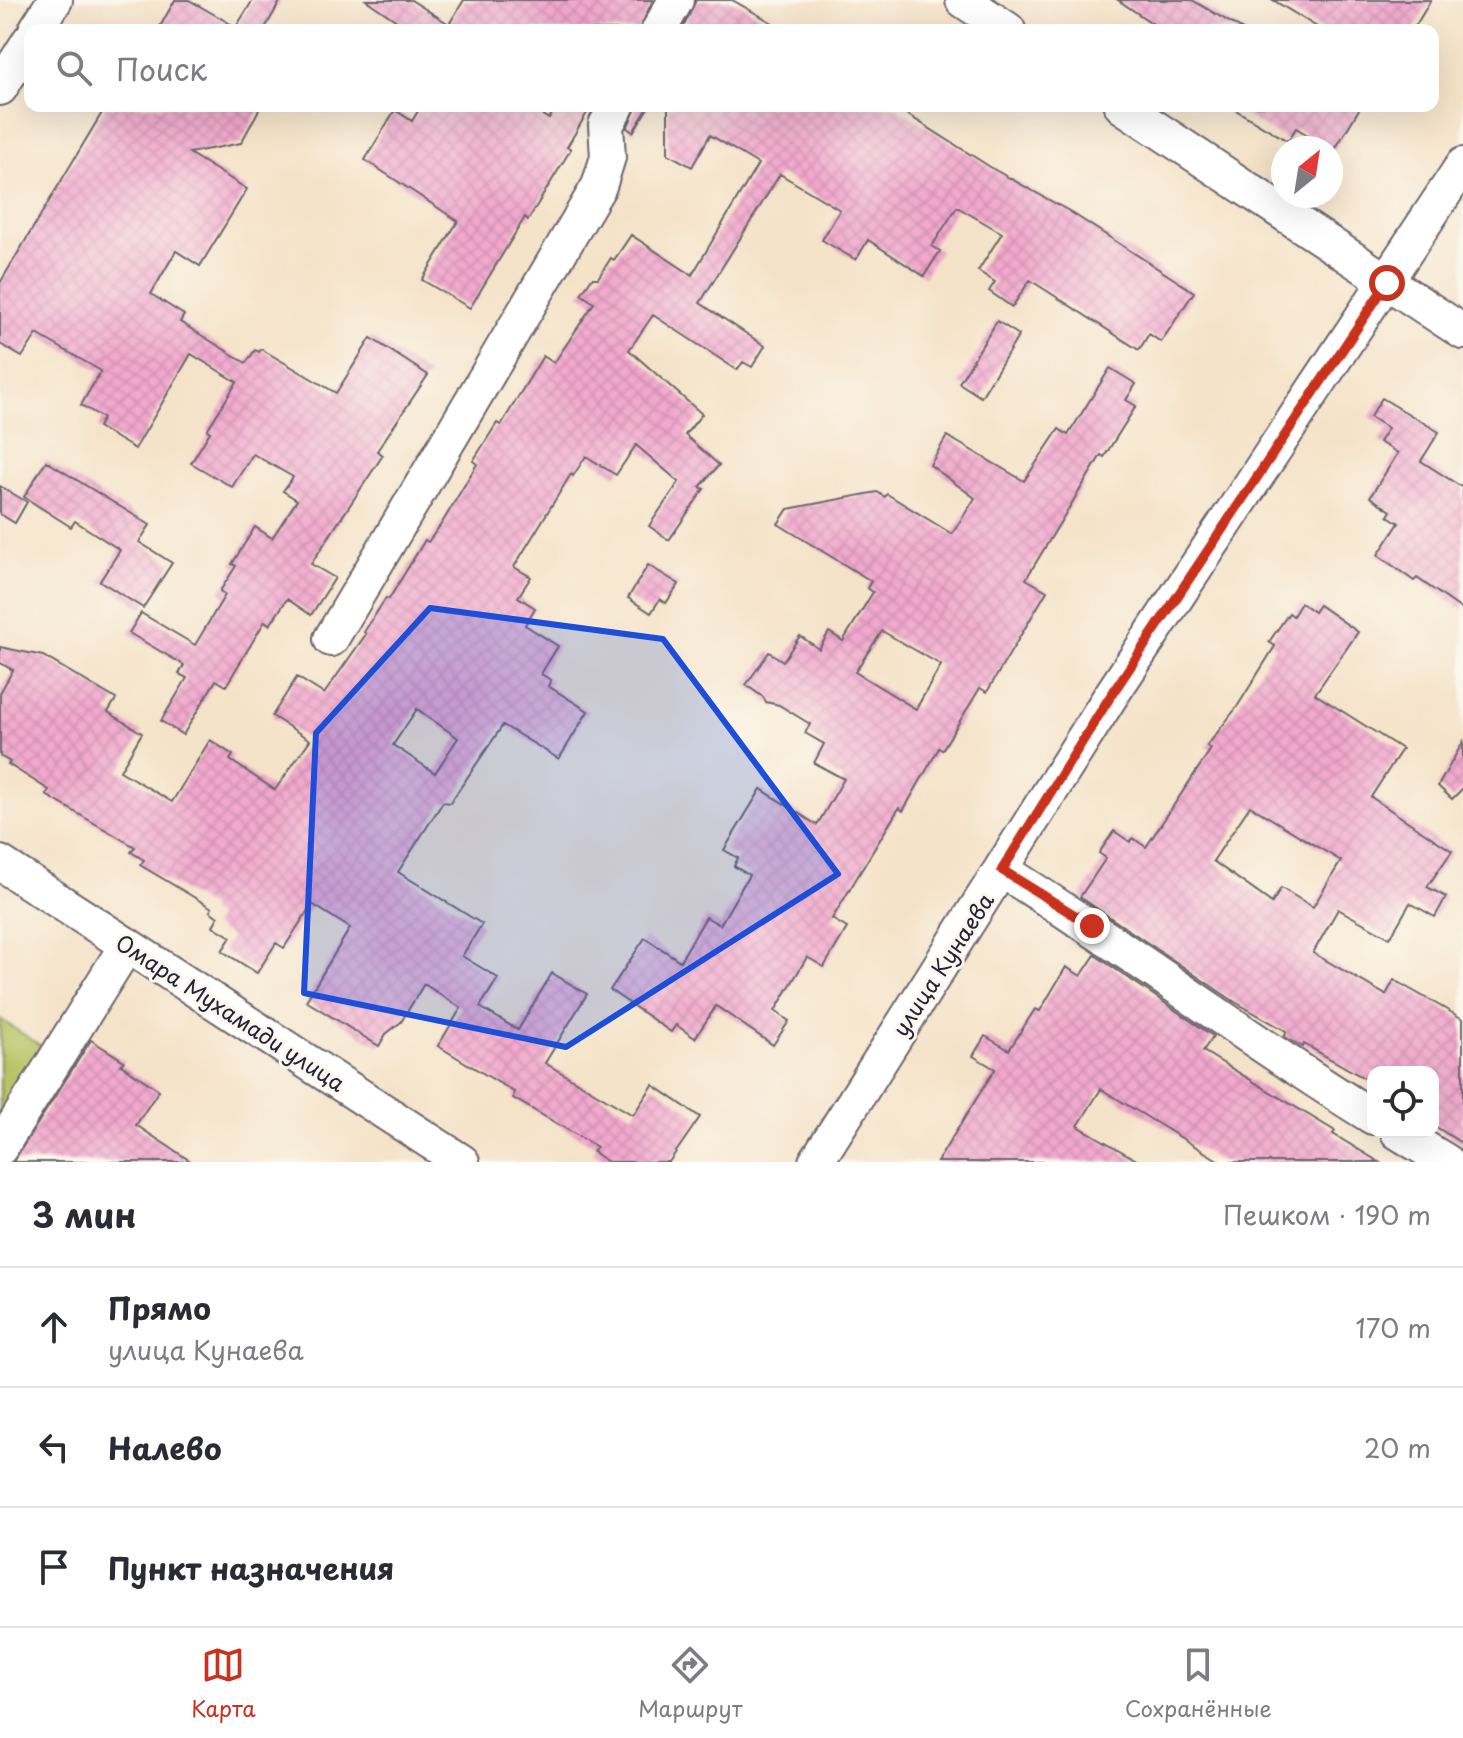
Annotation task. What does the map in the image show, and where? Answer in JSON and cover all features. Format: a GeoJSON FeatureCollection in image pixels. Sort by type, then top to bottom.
{"type":"FeatureCollection","features":[{"type":"Feature","properties":{"kind":"street"},"geometry":{"type":"LineString","coordinates":[[40,24],[55,0]]}},
{"type":"Feature","properties":{"kind":"street"},"geometry":{"type":"LineString","coordinates":[[662,24],[676,0]]}},
{"type":"Feature","properties":{"kind":"street"},"geometry":{"type":"LineString","coordinates":[[963,0],[999,24]]}},
{"type":"Feature","properties":{"kind":"street"},"geometry":{"type":"LineString","coordinates":[[0,88],[24,50]]}},
{"type":"Feature","properties":{"kind":"street"},"geometry":{"type":"LineString","coordinates":[[331,639],[599,186],[608,157],[606,125],[614,112]]}},
{"type":"Feature","properties":{"kind":"street"},"geometry":{"type":"LineString","coordinates":[[1131,112],[1463,332]]}},
{"type":"Feature","properties":{"kind":"street","name":"улица Кунаева"},"geometry":{"type":"LineString","coordinates":[[816,1162],[1110,697],[1463,165]]}},
{"type":"Feature","properties":{"kind":"street","name":"Омара Мухамади улица"},"geometry":{"type":"LineString","coordinates":[[0,863],[462,1162]]}},
{"type":"Feature","properties":{"kind":"street"},"geometry":{"type":"LineString","coordinates":[[1002,870],[1092,926],[1304,1075],[1367,1113]]}},
{"type":"Feature","properties":{"kind":"street"},"geometry":{"type":"LineString","coordinates":[[0,1148],[127,945]]}},
{"type":"Feature","properties":{"kind":"street"},"geometry":{"type":"LineString","coordinates":[[1408,1138],[1447,1162]]}},
{"type":"Feature","properties":{"kind":"highlighted area"},"geometry":{"type":"Polygon","coordinates":[[[430,608],[663,639],[838,874],[566,1047],[304,993],[316,733],[430,608]]]}},
{"type":"Feature","properties":{"kind":"green space"},"geometry":{"type":"Polygon","coordinates":[[[0,1019],[44,1048],[0,1117],[0,1019]]]}},
{"type":"Feature","properties":{"kind":"building"},"geometry":{"type":"Polygon","coordinates":[[[175,0],[189,0],[231,24],[161,24],[175,0]]]}},
{"type":"Feature","properties":{"kind":"building"},"geometry":{"type":"Polygon","coordinates":[[[253,0],[281,0],[267,24],[238,24],[253,0]]]}},
{"type":"Feature","properties":{"kind":"building"},"geometry":{"type":"Polygon","coordinates":[[[366,0],[411,0],[449,24],[401,24],[366,0]]]}},
{"type":"Feature","properties":{"kind":"building"},"geometry":{"type":"Polygon","coordinates":[[[464,0],[653,0],[642,24],[449,24],[464,0]]]}},
{"type":"Feature","properties":{"kind":"building"},"geometry":{"type":"Polygon","coordinates":[[[696,0],[732,0],[774,24],[685,24],[696,0]]]}},
{"type":"Feature","properties":{"kind":"building"},"geometry":{"type":"Polygon","coordinates":[[[1118,0],[1192,0],[1233,24],[1153,24],[1118,0]]]}},
{"type":"Feature","properties":{"kind":"building"},"geometry":{"type":"Polygon","coordinates":[[[1273,0],[1431,0],[1417,24],[1312,24],[1273,0]]]}},
{"type":"Feature","properties":{"kind":"building"},"geometry":{"type":"Polygon","coordinates":[[[102,112],[258,112],[241,143],[189,153],[247,189],[200,266],[176,251],[151,294],[184,315],[180,322],[246,363],[255,350],[259,352],[261,349],[336,393],[371,338],[428,375],[377,451],[383,455],[311,564],[335,578],[311,615],[287,599],[270,625],[265,621],[226,686],[216,680],[183,735],[161,721],[187,678],[179,674],[184,665],[129,633],[141,613],[195,645],[225,595],[220,591],[236,566],[232,564],[255,527],[272,538],[297,500],[283,491],[293,477],[253,454],[232,487],[191,463],[237,382],[191,354],[135,449],[98,427],[103,418],[81,405],[101,371],[37,334],[22,357],[0,344],[0,283],[102,112]]]}},
{"type":"Feature","properties":{"kind":"building"},"geometry":{"type":"Polygon","coordinates":[[[394,112],[412,121],[417,112],[537,112],[549,119],[553,112],[587,112],[567,147],[571,149],[470,308],[422,280],[458,221],[365,160],[394,112]]]}},
{"type":"Feature","properties":{"kind":"building"},"geometry":{"type":"Polygon","coordinates":[[[634,112],[645,112],[633,132],[627,128],[634,112]]]}},
{"type":"Feature","properties":{"kind":"building"},"geometry":{"type":"Polygon","coordinates":[[[668,112],[903,112],[995,170],[1069,211],[1194,292],[1161,342],[1149,334],[1139,350],[1030,280],[1012,307],[989,291],[995,282],[978,271],[1002,233],[957,207],[932,246],[940,251],[924,276],[868,240],[856,260],[822,240],[840,210],[780,174],[700,303],[765,346],[752,367],[743,362],[737,370],[653,315],[629,350],[702,414],[685,435],[719,465],[700,487],[704,489],[669,540],[649,526],[679,482],[636,445],[616,475],[586,456],[573,476],[571,474],[514,567],[531,577],[518,597],[535,608],[525,625],[558,646],[541,674],[551,680],[548,686],[588,711],[559,759],[503,725],[450,803],[443,802],[398,872],[482,924],[462,956],[498,978],[480,1007],[518,1030],[552,973],[587,994],[545,1063],[633,1115],[653,1085],[700,1117],[669,1162],[608,1162],[593,1152],[597,1147],[513,1098],[514,1092],[438,1046],[461,1008],[424,984],[401,1022],[386,1034],[379,1046],[306,1001],[350,928],[312,904],[284,948],[276,943],[257,973],[222,951],[231,937],[213,926],[218,917],[210,911],[212,908],[140,865],[144,860],[131,852],[135,847],[46,795],[49,790],[0,756],[0,693],[13,670],[0,663],[0,647],[43,656],[116,699],[108,712],[142,733],[120,771],[172,802],[210,740],[233,755],[230,760],[275,790],[310,740],[272,716],[297,677],[324,694],[425,540],[428,542],[442,523],[477,464],[473,461],[497,423],[501,425],[543,356],[554,363],[594,303],[581,294],[592,278],[598,278],[631,235],[692,275],[758,164],[710,135],[692,167],[668,154],[668,112]],[[417,709],[393,745],[435,773],[458,738],[417,709]]]}},
{"type":"Feature","properties":{"kind":"building"},"geometry":{"type":"Polygon","coordinates":[[[1239,112],[1357,112],[1343,136],[1309,136],[1296,128],[1291,136],[1280,136],[1239,112]]]}},
{"type":"Feature","properties":{"kind":"building"},"geometry":{"type":"Polygon","coordinates":[[[997,321],[1019,335],[981,397],[959,383],[997,321]]]}},
{"type":"Feature","properties":{"kind":"building"},"geometry":{"type":"Polygon","coordinates":[[[1110,368],[1136,384],[1126,400],[1136,406],[1104,457],[1101,455],[1026,579],[1047,591],[987,692],[980,688],[942,750],[939,748],[903,811],[899,808],[832,919],[847,928],[824,967],[807,957],[775,1011],[789,1021],[773,1045],[716,1006],[695,1038],[676,1025],[671,1032],[610,990],[645,938],[680,961],[706,917],[720,925],[749,875],[734,866],[738,858],[724,850],[761,789],[817,825],[844,779],[814,763],[824,744],[805,733],[810,724],[779,705],[766,702],[746,685],[769,652],[783,661],[800,636],[819,649],[829,632],[843,641],[873,592],[867,588],[871,581],[778,524],[788,509],[877,492],[885,497],[887,494],[952,534],[975,498],[930,465],[947,436],[1024,481],[1059,429],[1068,435],[1110,368]],[[882,631],[855,672],[916,709],[941,665],[882,631]]]}},
{"type":"Feature","properties":{"kind":"building"},"geometry":{"type":"Polygon","coordinates":[[[1382,398],[1439,432],[1421,461],[1463,488],[1463,610],[1378,555],[1399,523],[1388,516],[1391,511],[1370,497],[1398,453],[1379,442],[1388,428],[1370,417],[1382,398]]]}},
{"type":"Feature","properties":{"kind":"building"},"geometry":{"type":"Polygon","coordinates":[[[46,461],[150,525],[139,542],[172,563],[143,608],[100,581],[120,550],[75,521],[71,527],[24,497],[46,461]]]}},
{"type":"Feature","properties":{"kind":"building"},"geometry":{"type":"Polygon","coordinates":[[[0,486],[27,502],[15,523],[0,514],[0,486]]]}},
{"type":"Feature","properties":{"kind":"building"},"geometry":{"type":"Polygon","coordinates":[[[648,565],[679,584],[666,603],[660,599],[651,613],[628,598],[648,565]]]}},
{"type":"Feature","properties":{"kind":"building"},"geometry":{"type":"Polygon","coordinates":[[[1301,603],[1314,612],[1319,605],[1358,632],[1315,694],[1402,749],[1371,797],[1452,851],[1427,887],[1446,897],[1435,917],[1410,903],[1390,938],[1338,909],[1313,953],[1386,995],[1394,980],[1463,1019],[1463,1144],[1439,1129],[1439,1066],[1367,1066],[1367,1080],[1304,1044],[1303,1047],[1285,1037],[1286,1031],[1235,1002],[1080,897],[1106,858],[1099,853],[1114,831],[1130,842],[1133,838],[1146,847],[1211,749],[1207,746],[1237,707],[1275,646],[1269,642],[1289,613],[1293,616],[1301,603]],[[1250,806],[1213,861],[1272,903],[1281,888],[1313,907],[1341,861],[1250,806]]]}},
{"type":"Feature","properties":{"kind":"building"},"geometry":{"type":"Polygon","coordinates":[[[1463,742],[1463,788],[1452,799],[1438,786],[1463,742]]]}},
{"type":"Feature","properties":{"kind":"building"},"geometry":{"type":"Polygon","coordinates":[[[1095,955],[1213,1036],[1203,1051],[1335,1131],[1333,1134],[1379,1162],[1221,1162],[1101,1089],[1078,1126],[1140,1162],[937,1162],[995,1069],[973,1056],[985,1036],[1009,1050],[1035,1009],[1040,1011],[1066,967],[1081,976],[1095,955]]]}},
{"type":"Feature","properties":{"kind":"building"},"geometry":{"type":"Polygon","coordinates":[[[91,1040],[124,1061],[121,1065],[159,1090],[136,1125],[192,1162],[13,1162],[91,1040]]]}},
{"type":"Feature","properties":{"kind":"route"},"geometry":{"type":"LineString","coordinates":[[1092,926],[1002,870],[1110,697],[1387,283]]}}]}
